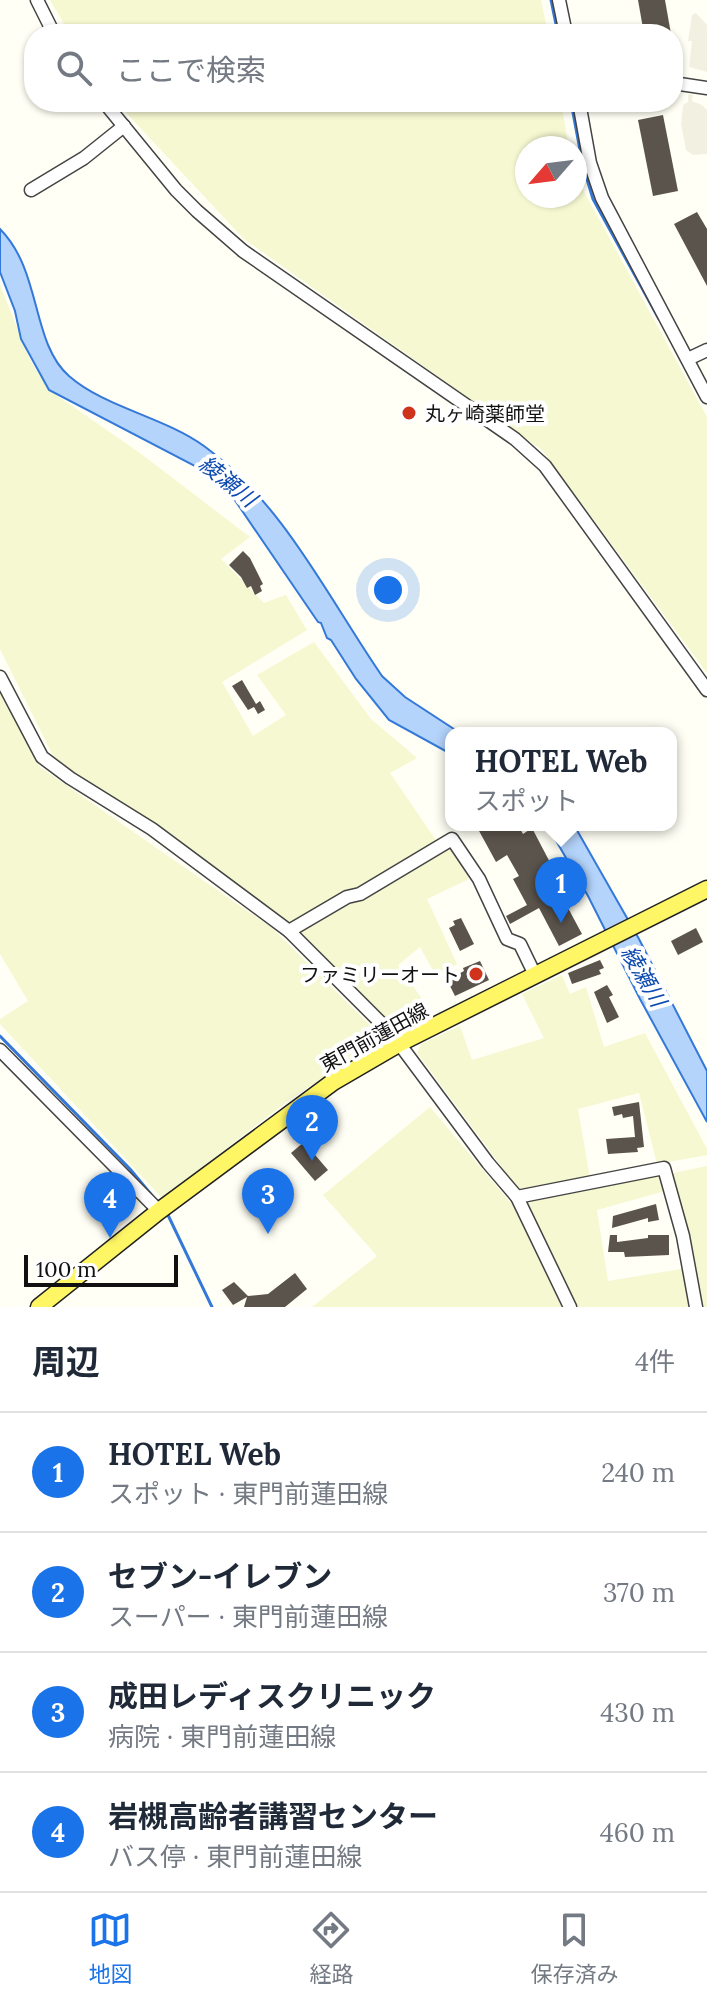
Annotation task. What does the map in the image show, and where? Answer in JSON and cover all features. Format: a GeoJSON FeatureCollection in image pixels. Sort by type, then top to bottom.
{"type":"FeatureCollection","features":[{"type":"Feature","properties":{"kind":"main road","name":"東門前蓮田線"},"geometry":{"type":"LineString","coordinates":[[39,1307],[162,1209],[333,1082],[400,1043],[707,889]]}},
{"type":"Feature","properties":{"kind":"street"},"geometry":{"type":"LineString","coordinates":[[37,0],[49,24]]}},
{"type":"Feature","properties":{"kind":"street"},"geometry":{"type":"LineString","coordinates":[[559,0],[564,24]]}},
{"type":"Feature","properties":{"kind":"street"},"geometry":{"type":"LineString","coordinates":[[683,84],[707,88]]}},
{"type":"Feature","properties":{"kind":"street"},"geometry":{"type":"LineString","coordinates":[[112,112],[187,201],[243,251],[502,430],[545,466],[707,690]]}},
{"type":"Feature","properties":{"kind":"street"},"geometry":{"type":"LineString","coordinates":[[581,112],[590,163],[602,198],[707,397]]}},
{"type":"Feature","properties":{"kind":"street"},"geometry":{"type":"LineString","coordinates":[[31,190],[84,158],[124,126]]}},
{"type":"Feature","properties":{"kind":"street"},"geometry":{"type":"LineString","coordinates":[[688,359],[707,350]]}},
{"type":"Feature","properties":{"kind":"street"},"geometry":{"type":"LineString","coordinates":[[0,677],[42,757],[152,829],[289,931],[400,1043],[488,1163],[517,1197],[570,1307]]}},
{"type":"Feature","properties":{"kind":"street"},"geometry":{"type":"LineString","coordinates":[[289,931],[347,897],[360,894],[452,839],[479,879],[507,939],[520,944],[535,975]]}},
{"type":"Feature","properties":{"kind":"street"},"geometry":{"type":"LineString","coordinates":[[0,1050],[162,1209]]}},
{"type":"Feature","properties":{"kind":"street"},"geometry":{"type":"LineString","coordinates":[[517,1197],[664,1168],[683,1236],[696,1307]]}},
{"type":"Feature","properties":{"kind":"green space"},"geometry":{"type":"Polygon","coordinates":[[[50,0],[541,0],[546,24],[64,24],[50,0]]]}},
{"type":"Feature","properties":{"kind":"green space"},"geometry":{"type":"Polygon","coordinates":[[[125,112],[563,112],[567,136],[515,136],[515,208],[587,208],[587,197],[707,417],[707,673],[542,450],[244,239],[125,112]]]}},
{"type":"Feature","properties":{"kind":"green space"},"geometry":{"type":"Polygon","coordinates":[[[0,285],[30,360],[49,390],[140,453],[250,537],[221,559],[264,603],[286,595],[307,630],[222,682],[253,736],[286,715],[257,675],[314,642],[371,719],[417,758],[390,773],[442,849],[455,843],[469,879],[427,899],[457,964],[436,976],[420,947],[398,965],[432,1013],[405,1027],[394,1025],[279,915],[54,758],[0,649],[0,285]]]}},
{"type":"Feature","properties":{"kind":"green space"},"geometry":{"type":"Polygon","coordinates":[[[0,687],[40,767],[272,928],[378,1033],[377,1042],[289,1100],[162,1198],[0,1024],[0,1019],[28,1001],[0,954],[0,687]]]}},
{"type":"Feature","properties":{"kind":"green space"},"geometry":{"type":"Polygon","coordinates":[[[562,975],[570,994],[586,987],[604,1047],[645,1033],[707,1149],[707,1155],[657,1164],[639,1093],[578,1109],[590,1178],[519,1190],[417,1053],[421,1044],[460,1026],[472,1060],[544,1038],[522,994],[562,975]]]}},
{"type":"Feature","properties":{"kind":"green space"},"geometry":{"type":"Polygon","coordinates":[[[430,1107],[514,1207],[562,1307],[312,1307],[377,1256],[323,1195],[430,1107]]]}},
{"type":"Feature","properties":{"kind":"green space"},"geometry":{"type":"Polygon","coordinates":[[[707,1166],[707,1307],[576,1307],[528,1202],[661,1175],[665,1191],[597,1210],[608,1281],[693,1267],[673,1173],[707,1166]]]}},
{"type":"Feature","properties":{"kind":"shaded area"},"geometry":{"type":"Polygon","coordinates":[[[696,13],[707,25],[707,72],[689,67],[692,41],[688,41],[692,15],[696,13]]]}},
{"type":"Feature","properties":{"kind":"shaded area"},"geometry":{"type":"Polygon","coordinates":[[[688,94],[693,95],[692,101],[707,110],[707,154],[693,155],[686,150],[681,124],[683,105],[688,102],[688,94]]]}},
{"type":"Feature","properties":{"kind":"water","name":"綾瀬川"},"geometry":{"type":"Polygon","coordinates":[[[0,229],[23,265],[48,345],[57,362],[83,387],[171,427],[204,446],[258,495],[302,553],[382,676],[405,697],[451,727],[445,727],[445,751],[389,720],[327,638],[321,623],[232,496],[197,467],[49,390],[21,339],[15,311],[0,272],[0,229]]]}},
{"type":"Feature","properties":{"kind":"water","name":"綾瀬川"},"geometry":{"type":"Polygon","coordinates":[[[550,831],[577,831],[639,939],[707,1071],[707,1122],[640,999],[588,896],[550,831]]]}},
{"type":"Feature","properties":{"kind":"building"},"geometry":{"type":"Polygon","coordinates":[[[638,0],[665,0],[669,24],[642,24],[638,0]]]}},
{"type":"Feature","properties":{"kind":"building"},"geometry":{"type":"Polygon","coordinates":[[[663,115],[678,191],[653,196],[638,120],[663,115]]]}},
{"type":"Feature","properties":{"kind":"building"},"geometry":{"type":"Polygon","coordinates":[[[697,212],[707,229],[707,286],[674,224],[697,212]]]}},
{"type":"Feature","properties":{"kind":"building"},"geometry":{"type":"Polygon","coordinates":[[[243,551],[263,584],[260,586],[262,591],[255,595],[251,586],[247,588],[229,565],[243,551]]]}},
{"type":"Feature","properties":{"kind":"building"},"geometry":{"type":"Polygon","coordinates":[[[242,680],[256,704],[260,701],[265,710],[258,714],[254,707],[248,710],[232,686],[242,680]]]}},
{"type":"Feature","properties":{"kind":"building"},"geometry":{"type":"Polygon","coordinates":[[[479,831],[521,831],[523,834],[534,831],[565,891],[560,893],[582,934],[559,946],[539,908],[510,924],[506,916],[527,905],[513,879],[519,876],[507,855],[496,862],[479,831]]]}},
{"type":"Feature","properties":{"kind":"building"},"geometry":{"type":"Polygon","coordinates":[[[461,918],[474,944],[460,951],[449,928],[455,925],[453,921],[461,918]]]}},
{"type":"Feature","properties":{"kind":"building"},"geometry":{"type":"Polygon","coordinates":[[[696,928],[703,942],[678,955],[671,941],[696,928]]]}},
{"type":"Feature","properties":{"kind":"building"},"geometry":{"type":"Polygon","coordinates":[[[600,960],[604,968],[599,970],[601,974],[572,984],[568,973],[600,960]]]}},
{"type":"Feature","properties":{"kind":"building"},"geometry":{"type":"Polygon","coordinates":[[[480,961],[489,980],[455,996],[447,980],[464,971],[463,968],[480,961]]]}},
{"type":"Feature","properties":{"kind":"building"},"geometry":{"type":"Polygon","coordinates":[[[607,985],[619,1017],[607,1023],[594,992],[607,985]]]}},
{"type":"Feature","properties":{"kind":"building"},"geometry":{"type":"Polygon","coordinates":[[[639,1102],[644,1147],[637,1148],[638,1152],[608,1154],[606,1139],[635,1137],[633,1116],[614,1116],[612,1107],[639,1102]]]}},
{"type":"Feature","properties":{"kind":"building"},"geometry":{"type":"Polygon","coordinates":[[[304,1142],[328,1170],[315,1181],[291,1153],[304,1142]]]}},
{"type":"Feature","properties":{"kind":"building"},"geometry":{"type":"Polygon","coordinates":[[[656,1204],[659,1220],[648,1222],[648,1218],[612,1228],[613,1216],[656,1204]]]}},
{"type":"Feature","properties":{"kind":"building"},"geometry":{"type":"Polygon","coordinates":[[[610,1235],[617,1235],[617,1242],[648,1238],[648,1235],[669,1235],[669,1255],[625,1257],[624,1252],[608,1252],[610,1235]]]}},
{"type":"Feature","properties":{"kind":"building"},"geometry":{"type":"Polygon","coordinates":[[[295,1273],[307,1289],[285,1307],[244,1307],[247,1297],[233,1305],[222,1290],[234,1282],[248,1296],[268,1294],[295,1273]]]}},
{"type":"Feature","properties":{"kind":"waterway"},"geometry":{"type":"LineString","coordinates":[[551,0],[556,24]]}},
{"type":"Feature","properties":{"kind":"waterway"},"geometry":{"type":"LineString","coordinates":[[573,112],[593,199],[659,319]]}},
{"type":"Feature","properties":{"kind":"waterway"},"geometry":{"type":"LineString","coordinates":[[0,1036],[130,1169],[154,1198]]}},
{"type":"Feature","properties":{"kind":"waterway"},"geometry":{"type":"LineString","coordinates":[[167,1213],[212,1307]]}},
{"type":"Feature","properties":{"kind":"place","name":"丸ヶ崎薬師堂"},"geometry":{"type":"Point","coordinates":[409,413]}},
{"type":"Feature","properties":{"kind":"place","name":"HOTEL Web"},"geometry":{"type":"Point","coordinates":[561,923]}},
{"type":"Feature","properties":{"kind":"place","name":"ファミリーオート"},"geometry":{"type":"Point","coordinates":[476,974]}},
{"type":"Feature","properties":{"kind":"place","name":"セブン-イレブン"},"geometry":{"type":"Point","coordinates":[312,1161]}},
{"type":"Feature","properties":{"kind":"place","name":"成田レディスクリニック"},"geometry":{"type":"Point","coordinates":[268,1234]}},
{"type":"Feature","properties":{"kind":"place","name":"岩槻高齢者講習センター"},"geometry":{"type":"Point","coordinates":[110,1238]}}]}
